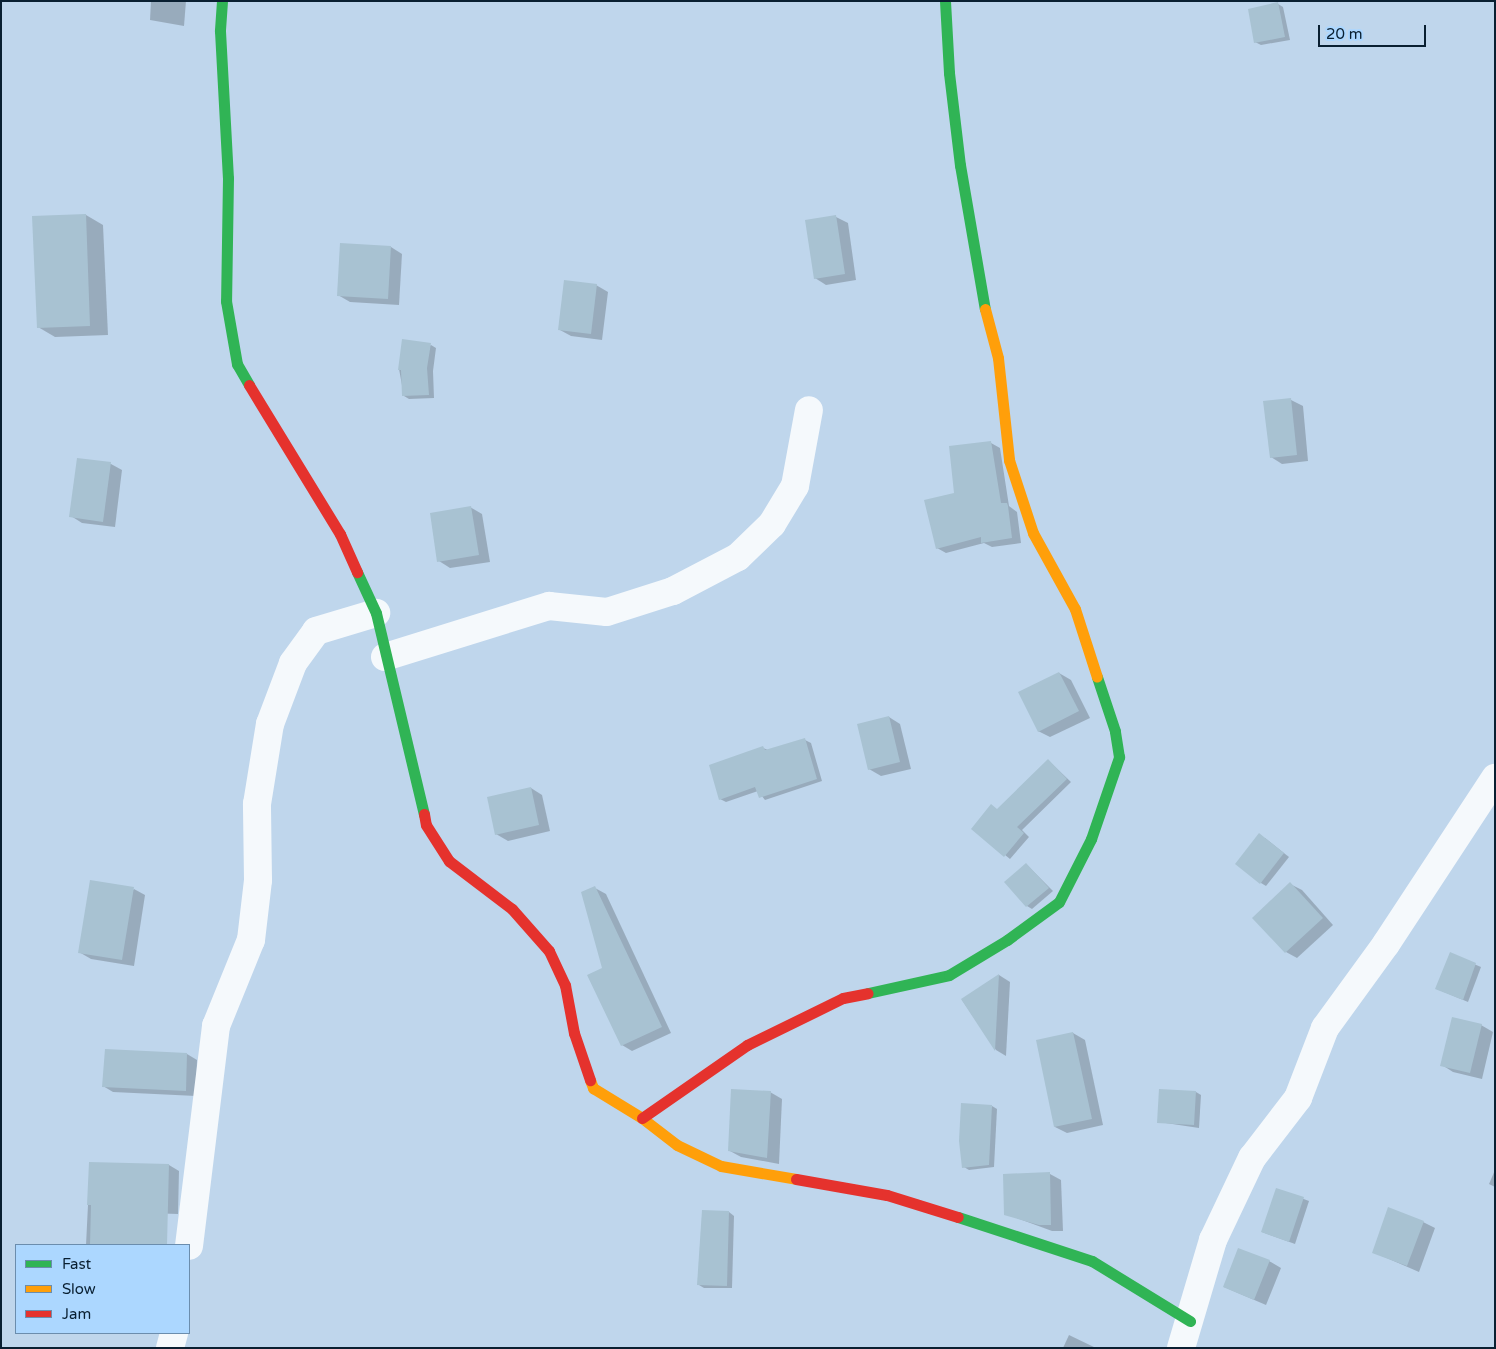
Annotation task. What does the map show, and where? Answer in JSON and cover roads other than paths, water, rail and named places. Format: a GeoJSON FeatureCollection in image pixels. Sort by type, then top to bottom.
{"type":"FeatureCollection","features":[{"type":"Feature","properties":{"kind":"street"},"geometry":{"type":"LineString","coordinates":[[222,1],[220,32],[228,178],[226,301],[236,364],[340,534],[376,613],[426,826],[449,861],[512,909],[549,951],[566,985],[574,1033],[593,1088],[642,1118],[677,1145],[721,1166],[886,1195],[1092,1261],[1190,1321]]}},
{"type":"Feature","properties":{"kind":"street"},"geometry":{"type":"LineString","coordinates":[[642,1118],[747,1045],[843,998],[949,975],[1007,940],[1060,902],[1091,839],[1119,757],[1115,731],[1075,608],[1033,533],[1009,460],[998,358],[978,284],[960,165],[949,73],[945,1]]}},
{"type":"Feature","properties":{"kind":"street"},"geometry":{"type":"LineString","coordinates":[[385,657],[550,606],[606,612],[673,592],[738,557],[772,524],[795,486],[809,410]]}},
{"type":"Feature","properties":{"kind":"street"},"geometry":{"type":"LineString","coordinates":[[189,1244],[216,1026],[251,940],[258,880],[257,804],[270,724],[293,663],[316,631],[376,613]]}},
{"type":"Feature","properties":{"kind":"street"},"geometry":{"type":"LineString","coordinates":[[1181,1348],[1213,1240],[1252,1158],[1298,1098],[1325,1028],[1386,944],[1495,778]]}},
{"type":"Feature","properties":{"kind":"street"},"geometry":{"type":"LineString","coordinates":[[170,1348],[174,1334]]}}]}
